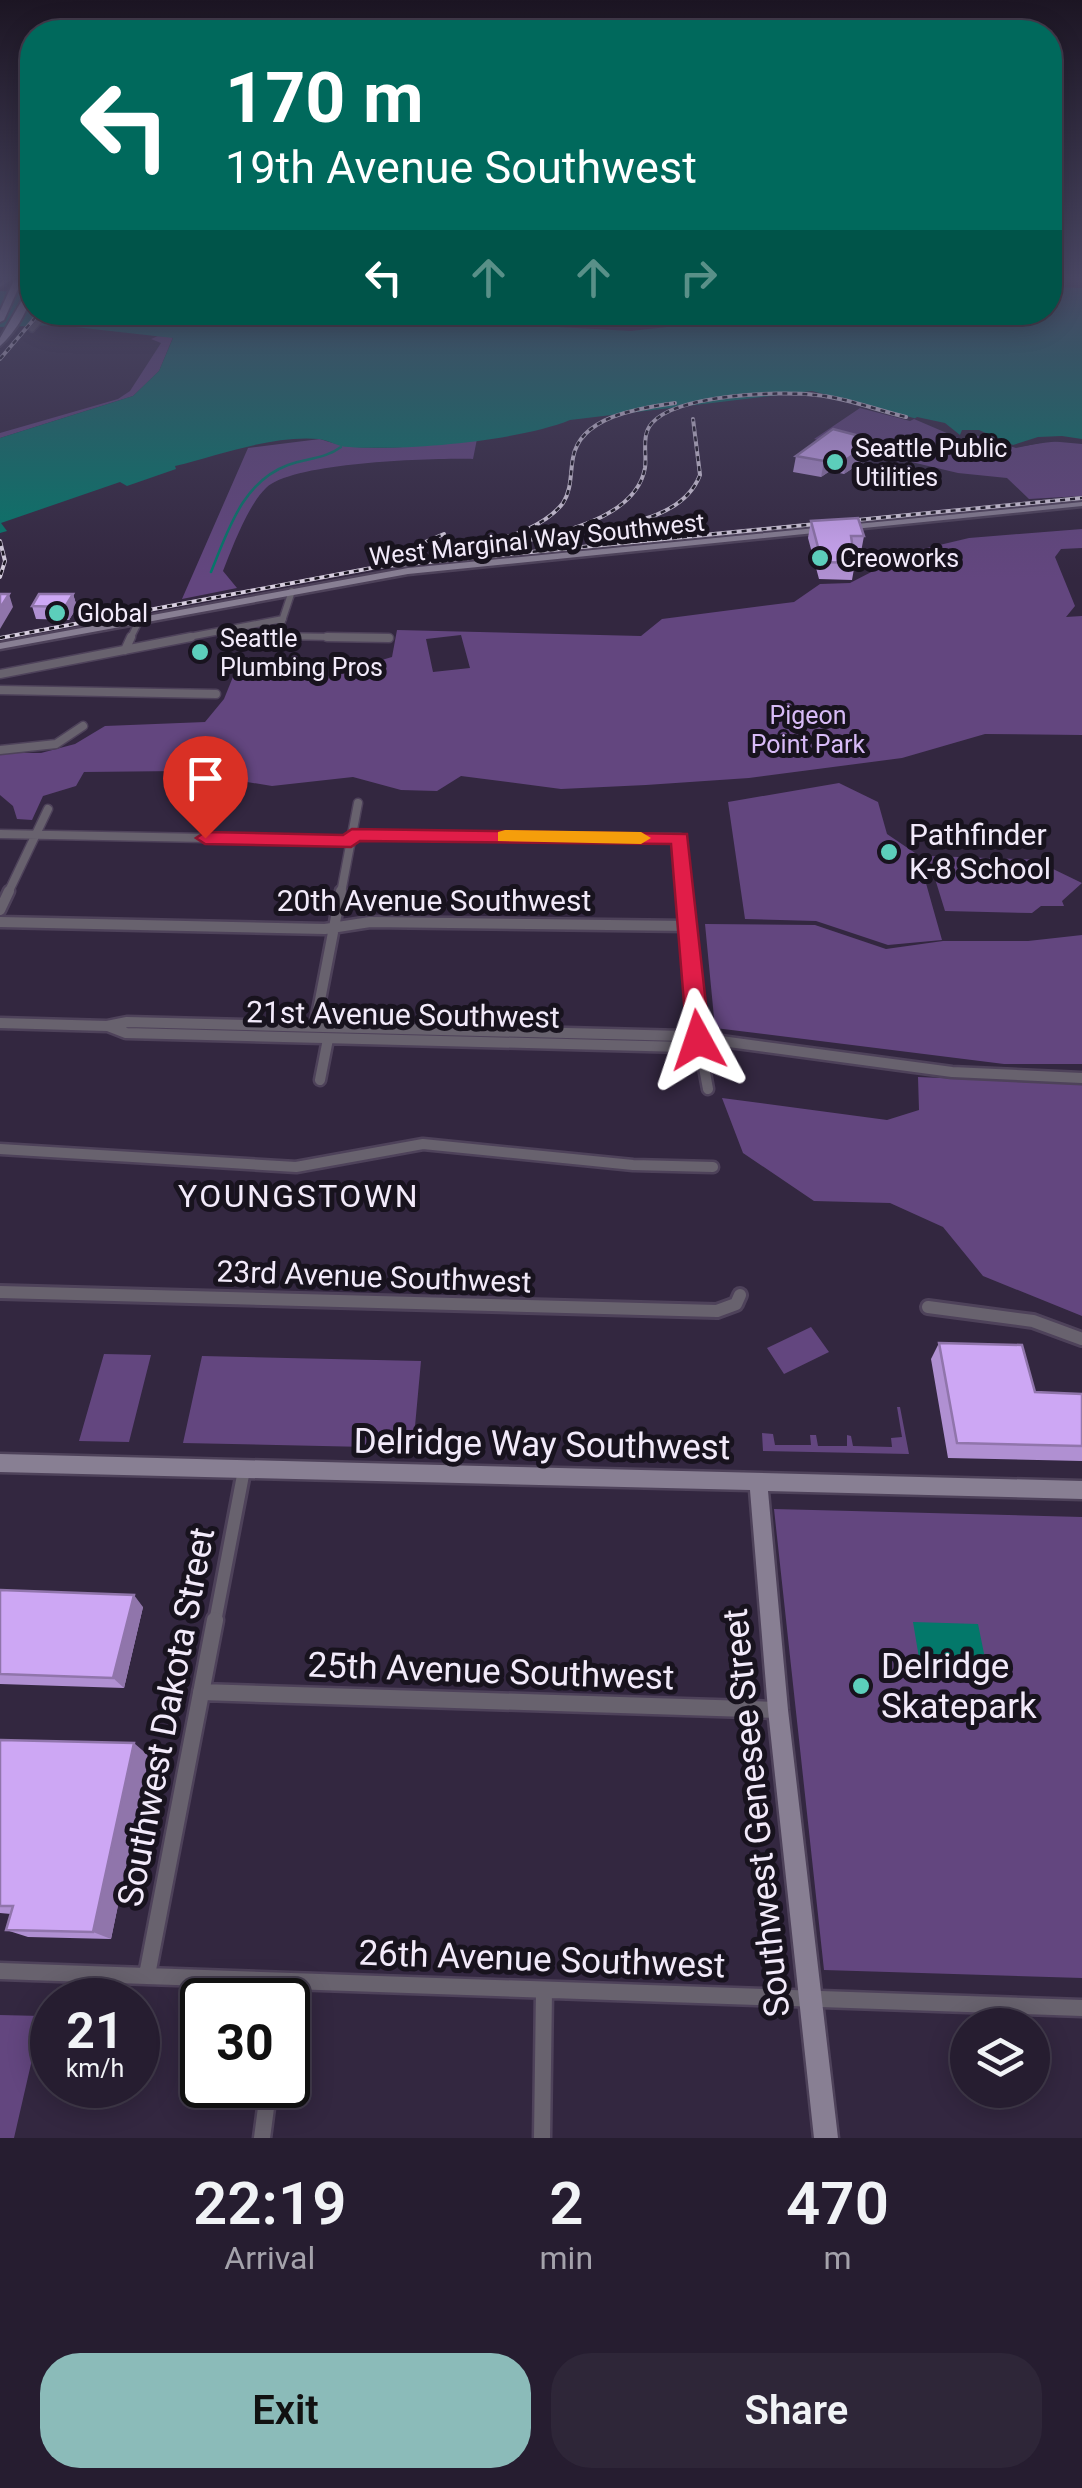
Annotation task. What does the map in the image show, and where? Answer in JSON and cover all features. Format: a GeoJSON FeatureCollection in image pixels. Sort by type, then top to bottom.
{"type":"FeatureCollection","features":[{"type":"Feature","properties":{"kind":"main road","name":"West Marginal Way Southwest"},"geometry":{"type":"LineString","coordinates":[[0,646],[416,570],[1082,504]]}},
{"type":"Feature","properties":{"kind":"main road","name":"Delridge Way Southwest"},"geometry":{"type":"LineString","coordinates":[[0,1463],[1082,1490]]}},
{"type":"Feature","properties":{"kind":"main road","name":"Southwest Genesee Street"},"geometry":{"type":"LineString","coordinates":[[758,1480],[778,1710],[826,2138]]}},
{"type":"Feature","properties":{"kind":"street"},"geometry":{"type":"LineString","coordinates":[[292,591],[277,636],[389,638]]}},
{"type":"Feature","properties":{"kind":"street"},"geometry":{"type":"LineString","coordinates":[[0,674],[283,619]]}},
{"type":"Feature","properties":{"kind":"street"},"geometry":{"type":"LineString","coordinates":[[125,650],[140,620]]}},
{"type":"Feature","properties":{"kind":"street"},"geometry":{"type":"LineString","coordinates":[[0,690],[216,694]]}},
{"type":"Feature","properties":{"kind":"street"},"geometry":{"type":"LineString","coordinates":[[0,750],[24,751],[68,741],[83,726]]}},
{"type":"Feature","properties":{"kind":"street"},"geometry":{"type":"LineString","coordinates":[[315,1026],[358,803]]}},
{"type":"Feature","properties":{"kind":"street"},"geometry":{"type":"LineString","coordinates":[[0,910],[48,809]]}},
{"type":"Feature","properties":{"kind":"street"},"geometry":{"type":"LineString","coordinates":[[0,834],[680,838],[698,1040],[704,1054],[708,1090]]}},
{"type":"Feature","properties":{"kind":"street","name":"20th Avenue Southwest"},"geometry":{"type":"LineString","coordinates":[[0,922],[688,926]]}},
{"type":"Feature","properties":{"kind":"street","name":"21st Avenue Southwest"},"geometry":{"type":"LineString","coordinates":[[0,1023],[107,1026],[127,1022],[684,1036],[952,1072],[1082,1078]]}},
{"type":"Feature","properties":{"kind":"street","name":"21st Avenue Southwest"},"geometry":{"type":"LineString","coordinates":[[107,1026],[126,1033],[328,1039],[684,1046],[698,1040]]}},
{"type":"Feature","properties":{"kind":"street"},"geometry":{"type":"LineString","coordinates":[[320,1080],[328,1039]]}},
{"type":"Feature","properties":{"kind":"street"},"geometry":{"type":"LineString","coordinates":[[0,1148],[296,1166],[424,1144],[523,1150],[623,1164],[713,1167]]}},
{"type":"Feature","properties":{"kind":"street","name":"23rd Avenue Southwest"},"geometry":{"type":"LineString","coordinates":[[0,1292],[717,1311],[736,1304],[740,1295]]}},
{"type":"Feature","properties":{"kind":"street"},"geometry":{"type":"LineString","coordinates":[[928,1306],[1033,1321],[1082,1339]]}},
{"type":"Feature","properties":{"kind":"street","name":"Southwest Dakota Street"},"geometry":{"type":"LineString","coordinates":[[147,1975],[244,1470]]}},
{"type":"Feature","properties":{"kind":"street","name":"25th Avenue Southwest"},"geometry":{"type":"LineString","coordinates":[[201,1692],[778,1710]]}},
{"type":"Feature","properties":{"kind":"street","name":"26th Avenue Southwest"},"geometry":{"type":"LineString","coordinates":[[0,1971],[214,1978]]}},
{"type":"Feature","properties":{"kind":"street","name":"26th Avenue Southwest"},"geometry":{"type":"LineString","coordinates":[[310,1982],[811,1995],[1082,2008]]}},
{"type":"Feature","properties":{"kind":"street"},"geometry":{"type":"LineString","coordinates":[[542,2138],[544,1990]]}},
{"type":"Feature","properties":{"kind":"street"},"geometry":{"type":"LineString","coordinates":[[262,2138],[266,2108]]}},
{"type":"Feature","properties":{"kind":"green space"},"geometry":{"type":"Polygon","coordinates":[[[137,380],[150,380],[133,396],[0,438],[0,433],[118,399],[137,380]]]}},
{"type":"Feature","properties":{"kind":"green space"},"geometry":{"type":"Polygon","coordinates":[[[860,408],[910,421],[916,418],[956,435],[952,427],[917,417],[941,417],[965,424],[979,430],[960,433],[984,450],[991,449],[965,433],[1015,447],[1061,441],[1082,443],[1082,496],[1029,499],[1007,478],[958,473],[814,439],[860,408]]]}},
{"type":"Feature","properties":{"kind":"green space"},"geometry":{"type":"Polygon","coordinates":[[[320,439],[378,448],[477,439],[473,459],[365,463],[281,479],[259,496],[231,551],[223,571],[237,588],[182,599],[248,448],[320,439]]]}},
{"type":"Feature","properties":{"kind":"green space","name":"Pigeon Point Park"},"geometry":{"type":"Polygon","coordinates":[[[1082,529],[1082,548],[1061,549],[1055,557],[1075,606],[1066,617],[1082,616],[1082,735],[985,734],[902,758],[749,778],[561,789],[461,776],[437,791],[401,790],[353,777],[272,786],[180,771],[84,772],[76,786],[43,796],[32,820],[17,819],[13,806],[0,795],[0,753],[41,753],[75,744],[105,726],[205,722],[224,699],[237,667],[316,669],[373,662],[392,657],[397,630],[641,636],[662,619],[794,602],[820,584],[850,583],[910,552],[969,538],[1082,529]],[[461,635],[426,639],[433,672],[470,668],[461,635]]]}},
{"type":"Feature","properties":{"kind":"green space"},"geometry":{"type":"Polygon","coordinates":[[[839,783],[878,802],[887,834],[918,855],[942,940],[888,945],[816,921],[745,919],[728,802],[839,783]]]}},
{"type":"Feature","properties":{"kind":"green space"},"geometry":{"type":"Polygon","coordinates":[[[928,856],[1048,860],[1051,868],[1082,883],[1062,901],[1064,906],[1041,906],[1032,913],[945,911],[928,856]]]}},
{"type":"Feature","properties":{"kind":"green space"},"geometry":{"type":"Polygon","coordinates":[[[705,924],[815,925],[886,949],[943,941],[1028,941],[1082,935],[1082,1064],[1004,1064],[715,1028],[705,924]]]}},
{"type":"Feature","properties":{"kind":"green space"},"geometry":{"type":"Polygon","coordinates":[[[918,1077],[1082,1084],[1082,1316],[983,1276],[943,1227],[890,1203],[814,1201],[743,1153],[722,1098],[887,1120],[919,1110],[918,1077]]]}},
{"type":"Feature","properties":{"kind":"green space"},"geometry":{"type":"Polygon","coordinates":[[[811,1327],[829,1352],[784,1374],[767,1348],[811,1327]]]}},
{"type":"Feature","properties":{"kind":"green space"},"geometry":{"type":"Polygon","coordinates":[[[104,1354],[151,1355],[129,1442],[79,1441],[104,1354]]]}},
{"type":"Feature","properties":{"kind":"green space"},"geometry":{"type":"Polygon","coordinates":[[[202,1356],[421,1361],[413,1448],[183,1443],[202,1356]]]}},
{"type":"Feature","properties":{"kind":"green space"},"geometry":{"type":"Polygon","coordinates":[[[897,1407],[909,1454],[763,1451],[762,1433],[773,1434],[775,1445],[811,1445],[810,1435],[816,1435],[818,1446],[847,1446],[847,1435],[851,1436],[853,1446],[892,1447],[891,1438],[902,1437],[897,1407]]]}},
{"type":"Feature","properties":{"kind":"green space"},"geometry":{"type":"Polygon","coordinates":[[[774,1509],[1082,1517],[1082,1978],[824,1970],[774,1509]]]}},
{"type":"Feature","properties":{"kind":"green space"},"geometry":{"type":"Polygon","coordinates":[[[0,2015],[30,2016],[30,2068],[14,2138],[0,2138],[0,2015]]]}},
{"type":"Feature","properties":{"kind":"shaded area"},"geometry":{"type":"Polygon","coordinates":[[[150,380],[1082,380],[1082,443],[1049,440],[1013,447],[1000,440],[965,433],[993,451],[984,450],[940,425],[812,391],[570,420],[522,434],[430,446],[345,447],[319,439],[265,443],[175,466],[176,469],[127,486],[120,482],[1,523],[7,531],[0,533],[0,438],[133,396],[150,380]]]}},
{"type":"Feature","properties":{"kind":"shaded area"},"geometry":{"type":"Polygon","coordinates":[[[913,1622],[978,1624],[989,1678],[922,1676],[913,1622]]]}},
{"type":"Feature","properties":{"kind":"pier"},"geometry":{"type":"Polygon","coordinates":[[[914,419],[945,423],[960,435],[962,430],[979,430],[1013,445],[1038,437],[1062,436],[1082,439],[1082,444],[1049,441],[1016,448],[969,433],[998,452],[986,447],[990,452],[980,454],[977,446],[914,419]]]}},
{"type":"Feature","properties":{"kind":"building"},"geometry":{"type":"Polygon","coordinates":[[[833,429],[875,440],[847,459],[833,455],[824,461],[796,456],[833,429]]]}},
{"type":"Feature","properties":{"kind":"building"},"geometry":{"type":"Polygon","coordinates":[[[858,518],[864,536],[851,536],[855,563],[822,562],[811,521],[858,518]]]}},
{"type":"Feature","properties":{"kind":"building"},"geometry":{"type":"Polygon","coordinates":[[[0,594],[9,594],[0,608],[0,594]]]}},
{"type":"Feature","properties":{"kind":"building"},"geometry":{"type":"Polygon","coordinates":[[[39,594],[73,594],[65,607],[32,606],[39,594]]]}},
{"type":"Feature","properties":{"kind":"building"},"geometry":{"type":"Polygon","coordinates":[[[939,1343],[1022,1345],[1035,1392],[1082,1394],[1082,1446],[957,1443],[939,1343]]]}},
{"type":"Feature","properties":{"kind":"building"},"geometry":{"type":"Polygon","coordinates":[[[0,1590],[134,1595],[113,1678],[0,1674],[0,1590]]]}},
{"type":"Feature","properties":{"kind":"building"},"geometry":{"type":"Polygon","coordinates":[[[0,1740],[134,1743],[93,1932],[6,1930],[13,1906],[0,1906],[0,1740]]]}},
{"type":"Feature","properties":{"kind":"waterway"},"geometry":{"type":"LineString","coordinates":[[211,572],[239,510],[259,483],[288,465],[341,447]]}},
{"type":"Feature","properties":{"kind":"railway"},"geometry":{"type":"LineString","coordinates":[[526,541],[597,519],[628,499],[645,468],[649,428],[665,413],[683,406],[755,394],[799,394],[839,399],[906,417]]}},
{"type":"Feature","properties":{"kind":"railway"},"geometry":{"type":"LineString","coordinates":[[474,547],[522,531],[555,512],[568,492],[578,444],[599,423],[629,412],[675,403]]}},
{"type":"Feature","properties":{"kind":"railway"},"geometry":{"type":"LineString","coordinates":[[583,531],[650,517],[692,490],[700,475],[693,419]]}},
{"type":"Feature","properties":{"kind":"railway"},"geometry":{"type":"LineString","coordinates":[[0,638],[377,567],[1082,498]]}},
{"type":"Feature","properties":{"kind":"railway"},"geometry":{"type":"LineString","coordinates":[[390,557],[444,534]]}},
{"type":"Feature","properties":{"kind":"railway"},"geometry":{"type":"LineString","coordinates":[[0,541],[5,561],[0,577]]}},
{"type":"Feature","properties":{"kind":"slow traffic"},"geometry":{"type":"LineString","coordinates":[[505,836],[641,838]]}},
{"type":"Feature","properties":{"kind":"place","name":"Seattle Public Utilities"},"geometry":{"type":"Point","coordinates":[835,462]}},
{"type":"Feature","properties":{"kind":"place","name":"Creoworks"},"geometry":{"type":"Point","coordinates":[820,558]}},
{"type":"Feature","properties":{"kind":"place","name":"Global"},"geometry":{"type":"Point","coordinates":[57,613]}},
{"type":"Feature","properties":{"kind":"place","name":"Seattle Plumbing Pros"},"geometry":{"type":"Point","coordinates":[200,652]}},
{"type":"Feature","properties":{"kind":"place","name":"Pathfinder K-8 School"},"geometry":{"type":"Point","coordinates":[889,852]}},
{"type":"Feature","properties":{"kind":"place","name":"Delridge Skatepark"},"geometry":{"type":"Point","coordinates":[861,1686]}},
{"type":"Feature","properties":{"kind":"district","name":"YOUNGSTOWN"},"geometry":{"type":"Point","coordinates":[299,1196]}},
{"type":"Feature","properties":{"kind":"route"},"geometry":{"type":"LineString","coordinates":[[205,838],[680,838],[698,1040]]}}]}
